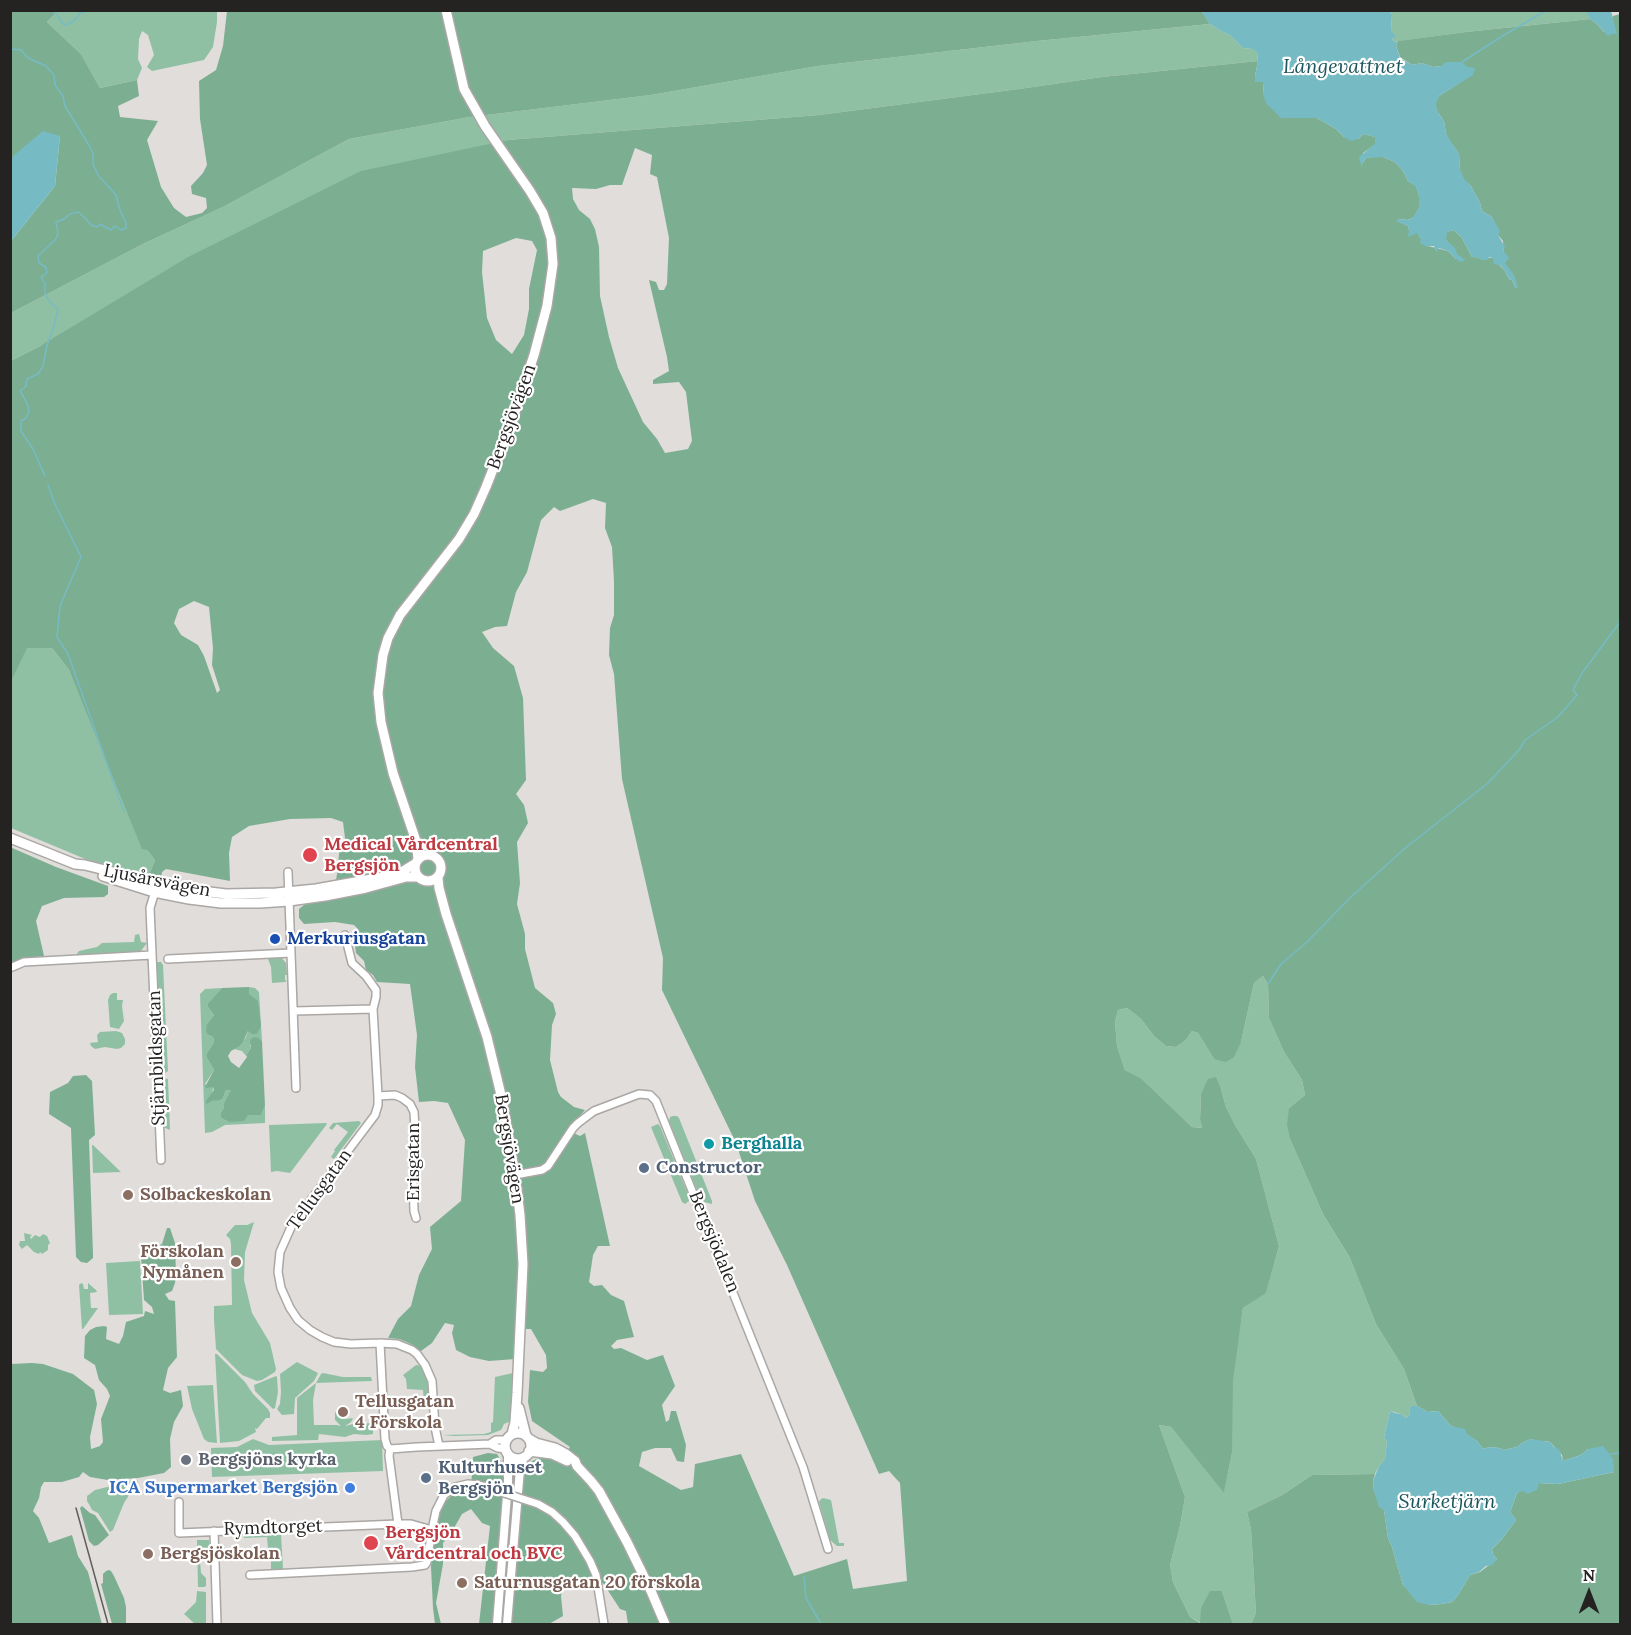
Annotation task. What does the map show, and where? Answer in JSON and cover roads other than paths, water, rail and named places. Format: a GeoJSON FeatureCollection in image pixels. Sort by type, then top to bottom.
{"type":"FeatureCollection","features":[{"type":"Feature","properties":{"kind":"main road","name":"Bergsjövägen"},"geometry":{"type":"LineString","coordinates":[[446,10],[464,88],[485,126],[543,213],[550,234],[553,264],[547,306],[534,355],[486,487],[459,539],[400,615],[388,638],[383,654],[379,686],[380,715],[391,765],[416,841],[415,871],[438,899],[446,914]]}},
{"type":"Feature","properties":{"kind":"main road","name":"Bergsjövägen"},"geometry":{"type":"LineString","coordinates":[[408,816],[424,845],[441,864],[438,878],[439,888],[485,1030],[502,1099],[515,1175],[523,1264],[515,1422],[508,1444]]}},
{"type":"Feature","properties":{"kind":"main road","name":"Ljusårsvägen"},"geometry":{"type":"LineString","coordinates":[[10,838],[75,864],[86,865],[156,888],[221,903],[260,903],[289,897],[403,871],[417,861]]}},
{"type":"Feature","properties":{"kind":"main road"},"geometry":{"type":"LineString","coordinates":[[417,861],[424,855],[432,855]]}},
{"type":"Feature","properties":{"kind":"main road","name":"Ljusårsvägen"},"geometry":{"type":"LineString","coordinates":[[289,897],[344,893],[406,877],[421,879]]}},
{"type":"Feature","properties":{"kind":"main road"},"geometry":{"type":"LineString","coordinates":[[421,879],[432,881],[438,878]]}},
{"type":"Feature","properties":{"kind":"main road","name":"Bergsjövägen"},"geometry":{"type":"LineString","coordinates":[[517,1393],[527,1438],[531,1445],[526,1454]]}},
{"type":"Feature","properties":{"kind":"main road"},"geometry":{"type":"LineString","coordinates":[[578,1466],[552,1454],[526,1454],[516,1458],[508,1444],[520,1433],[561,1451],[575,1461],[595,1486],[612,1515],[642,1572],[665,1624]]}},
{"type":"Feature","properties":{"kind":"street"},"geometry":{"type":"LineString","coordinates":[[288,872],[296,1088]]}},
{"type":"Feature","properties":{"kind":"street","name":"Stjärnbildsgatan"},"geometry":{"type":"LineString","coordinates":[[156,888],[150,908],[161,1160]]}},
{"type":"Feature","properties":{"kind":"street"},"geometry":{"type":"LineString","coordinates":[[294,1011],[373,1009],[376,990],[366,976],[352,963],[345,935]]}},
{"type":"Feature","properties":{"kind":"street"},"geometry":{"type":"LineString","coordinates":[[168,959],[291,953]]}},
{"type":"Feature","properties":{"kind":"street"},"geometry":{"type":"LineString","coordinates":[[10,968],[24,962],[152,955]]}},
{"type":"Feature","properties":{"kind":"street","name":"Tellusgatan"},"geometry":{"type":"LineString","coordinates":[[373,1009],[378,1096],[375,1115],[292,1225],[280,1252],[278,1272],[281,1288],[290,1308],[298,1320],[310,1330],[334,1342],[397,1344],[417,1354],[432,1381],[435,1427],[439,1446]]}},
{"type":"Feature","properties":{"kind":"street","name":"Bergsjödalen"},"geometry":{"type":"LineString","coordinates":[[515,1175],[542,1170],[548,1166],[573,1128],[594,1111],[639,1094],[650,1095],[656,1101],[803,1467],[828,1549]]}},
{"type":"Feature","properties":{"kind":"street","name":"Erisgatan"},"geometry":{"type":"LineString","coordinates":[[378,1096],[394,1095],[402,1098],[410,1104],[414,1112],[413,1178],[416,1218]]}},
{"type":"Feature","properties":{"kind":"street"},"geometry":{"type":"LineString","coordinates":[[380,1343],[385,1439],[390,1449],[398,1524]]}},
{"type":"Feature","properties":{"kind":"street"},"geometry":{"type":"LineString","coordinates":[[390,1449],[490,1444],[496,1440],[508,1444]]}},
{"type":"Feature","properties":{"kind":"street","name":"Bergsjövägen"},"geometry":{"type":"LineString","coordinates":[[496,1624],[508,1482],[508,1444]]}},
{"type":"Feature","properties":{"kind":"street","name":"Bergsjövägen"},"geometry":{"type":"LineString","coordinates":[[507,1624],[520,1469],[526,1454]]}},
{"type":"Feature","properties":{"kind":"street"},"geometry":{"type":"LineString","coordinates":[[250,1575],[421,1566],[427,1562],[436,1511],[441,1500],[450,1490],[462,1485],[473,1484],[538,1504],[563,1522],[590,1560],[596,1575],[604,1624]]}},
{"type":"Feature","properties":{"kind":"street","name":"Rymdtorget"},"geometry":{"type":"LineString","coordinates":[[179,1502],[179,1533],[398,1524],[411,1524],[432,1530]]}},
{"type":"Feature","properties":{"kind":"street"},"geometry":{"type":"LineString","coordinates":[[214,1531],[217,1624]]}},
{"type":"Feature","properties":{"kind":"water","name":"Långevattnet"},"geometry":{"type":"Polygon","coordinates":[[[1201,11],[1389,11],[1392,14],[1391,31],[1396,36],[1392,39],[1394,42],[1398,41],[1396,46],[1400,58],[1412,65],[1422,63],[1433,67],[1441,66],[1446,62],[1462,62],[1467,67],[1475,68],[1473,75],[1439,96],[1436,104],[1437,111],[1444,121],[1446,134],[1459,154],[1460,170],[1464,179],[1471,186],[1482,211],[1492,217],[1500,231],[1498,235],[1505,247],[1503,250],[1509,258],[1505,263],[1514,275],[1518,289],[1500,265],[1494,264],[1493,258],[1481,260],[1472,257],[1462,238],[1454,230],[1447,232],[1446,240],[1465,260],[1461,262],[1448,251],[1439,248],[1436,252],[1434,246],[1427,247],[1420,243],[1421,239],[1417,233],[1408,237],[1408,226],[1396,221],[1409,220],[1414,216],[1419,208],[1419,196],[1416,187],[1408,181],[1395,162],[1383,157],[1366,158],[1362,169],[1359,157],[1375,144],[1375,137],[1363,134],[1351,141],[1317,118],[1281,118],[1266,103],[1263,93],[1264,82],[1255,82],[1257,52],[1243,48],[1230,35],[1210,24],[1201,11]]]}},
{"type":"Feature","properties":{"kind":"water"},"geometry":{"type":"Polygon","coordinates":[[[1586,11],[1611,11],[1617,34],[1608,36],[1590,19],[1586,11]]]}},
{"type":"Feature","properties":{"kind":"water"},"geometry":{"type":"Polygon","coordinates":[[[43,131],[60,136],[55,186],[11,241],[11,162],[13,156],[43,131]]]}},
{"type":"Feature","properties":{"kind":"water","name":"Surketjärn"},"geometry":{"type":"Polygon","coordinates":[[[1411,1406],[1417,1406],[1428,1412],[1438,1411],[1451,1426],[1465,1429],[1467,1434],[1483,1449],[1490,1447],[1504,1450],[1517,1447],[1531,1439],[1550,1442],[1559,1449],[1563,1461],[1581,1455],[1588,1449],[1603,1446],[1613,1459],[1614,1472],[1558,1484],[1539,1483],[1537,1490],[1528,1494],[1523,1491],[1517,1493],[1510,1512],[1516,1520],[1492,1549],[1497,1559],[1492,1565],[1470,1575],[1452,1602],[1429,1605],[1417,1602],[1403,1585],[1388,1538],[1384,1510],[1379,1507],[1373,1481],[1379,1466],[1385,1459],[1387,1441],[1384,1437],[1390,1411],[1406,1418],[1410,1414],[1411,1406]]]}},
{"type":"Feature","properties":{"kind":"waterway"},"geometry":{"type":"LineString","coordinates":[[54,10],[62,23],[66,25],[75,20],[80,13],[89,10]]}},
{"type":"Feature","properties":{"kind":"waterway"},"geometry":{"type":"LineString","coordinates":[[1462,62],[1547,10]]}},
{"type":"Feature","properties":{"kind":"waterway"},"geometry":{"type":"LineString","coordinates":[[10,49],[21,50],[28,58],[46,66],[54,75],[55,85],[63,96],[65,106],[90,147],[98,175],[116,195],[126,223],[126,228],[121,230],[115,226],[111,230],[100,224],[97,227],[91,225],[78,212],[70,214],[56,222],[58,234],[55,240],[38,256],[39,263],[46,267],[47,273],[41,277],[48,300],[58,309],[43,366],[38,374],[27,379],[26,386],[20,391],[29,411],[26,418],[21,421],[21,431],[33,449],[45,476]]}},
{"type":"Feature","properties":{"kind":"waterway"},"geometry":{"type":"LineString","coordinates":[[48,485],[81,557],[60,606],[57,637],[68,654],[124,812]]}},
{"type":"Feature","properties":{"kind":"waterway"},"geometry":{"type":"LineString","coordinates":[[1268,984],[1281,964],[1307,942],[1351,897],[1404,849],[1488,783],[1519,750],[1525,740],[1558,717],[1577,695],[1573,690],[1582,673],[1620,622]]}},
{"type":"Feature","properties":{"kind":"waterway"},"geometry":{"type":"LineString","coordinates":[[1610,1454],[1620,1453]]}},
{"type":"Feature","properties":{"kind":"waterway"},"geometry":{"type":"LineString","coordinates":[[804,1577],[806,1598],[820,1624]]}},
{"type":"Feature","properties":{"kind":"tram line"},"geometry":{"type":"LineString","coordinates":[[76,1508],[108,1624]]}},
{"type":"Feature","properties":{"kind":"place","name":"Medical Vårdcentral Bergsjön"},"geometry":{"type":"Point","coordinates":[310,855]}},
{"type":"Feature","properties":{"kind":"place","name":"Merkuriusgatan"},"geometry":{"type":"Point","coordinates":[275,939]}},
{"type":"Feature","properties":{"kind":"place","name":"Berghalla"},"geometry":{"type":"Point","coordinates":[709,1144]}},
{"type":"Feature","properties":{"kind":"place","name":"Constructor"},"geometry":{"type":"Point","coordinates":[644,1168]}},
{"type":"Feature","properties":{"kind":"place","name":"Solbackeskolan"},"geometry":{"type":"Point","coordinates":[128,1195]}},
{"type":"Feature","properties":{"kind":"place","name":"Förskolan Nymånen"},"geometry":{"type":"Point","coordinates":[236,1262]}},
{"type":"Feature","properties":{"kind":"place","name":"Tellusgatan 4 Förskola"},"geometry":{"type":"Point","coordinates":[343,1412]}},
{"type":"Feature","properties":{"kind":"place","name":"Bergsjöns kyrka"},"geometry":{"type":"Point","coordinates":[186,1460]}},
{"type":"Feature","properties":{"kind":"place","name":"Kulturhuset Bergsjön"},"geometry":{"type":"Point","coordinates":[426,1478]}},
{"type":"Feature","properties":{"kind":"place","name":"ICA Supermarket Bergsjön"},"geometry":{"type":"Point","coordinates":[350,1488]}},
{"type":"Feature","properties":{"kind":"place","name":"Bergsjön Vårdcentral och BVC"},"geometry":{"type":"Point","coordinates":[371,1543]}},
{"type":"Feature","properties":{"kind":"place","name":"Bergsjöskolan"},"geometry":{"type":"Point","coordinates":[148,1554]}},
{"type":"Feature","properties":{"kind":"place","name":"Saturnusgatan 20 förskola"},"geometry":{"type":"Point","coordinates":[462,1583]}}]}
